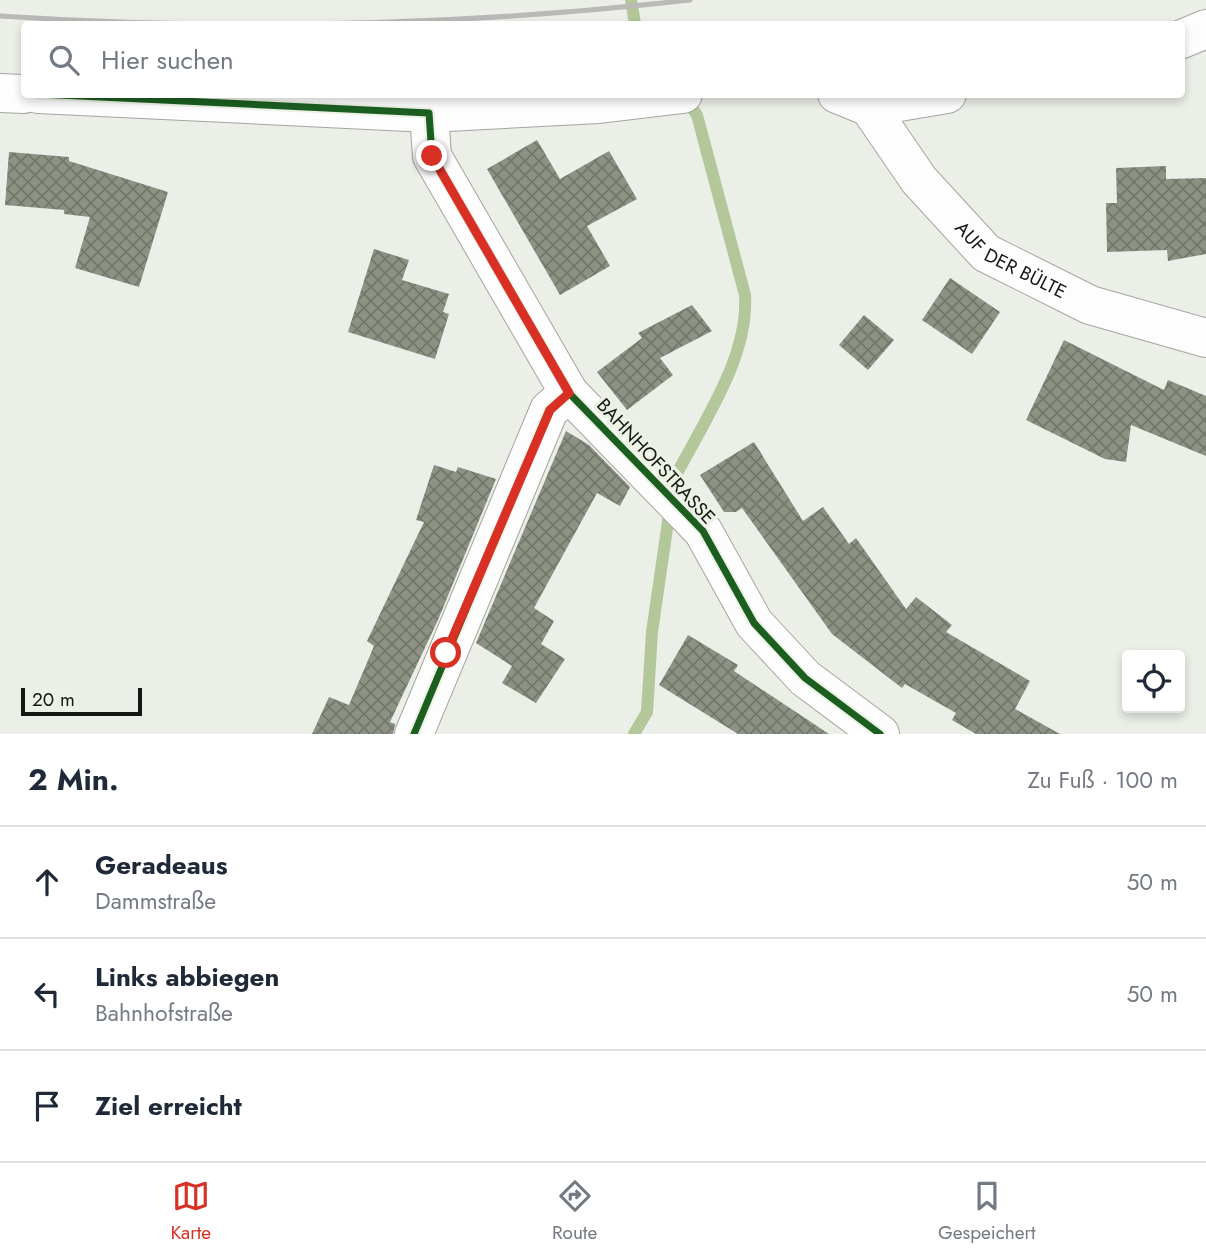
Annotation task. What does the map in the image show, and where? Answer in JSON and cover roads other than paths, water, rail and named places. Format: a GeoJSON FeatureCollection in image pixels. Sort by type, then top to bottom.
{"type":"FeatureCollection","features":[{"type":"Feature","properties":{"kind":"street"},"geometry":{"type":"LineString","coordinates":[[1185,37],[1206,29]]}},
{"type":"Feature","properties":{"kind":"street"},"geometry":{"type":"LineString","coordinates":[[0,93],[21,94]]}},
{"type":"Feature","properties":{"kind":"street"},"geometry":{"type":"LineString","coordinates":[[120,98],[429,113],[599,104],[649,98]]}},
{"type":"Feature","properties":{"kind":"street"},"geometry":{"type":"LineString","coordinates":[[853,101],[893,98]]}},
{"type":"Feature","properties":{"kind":"street","name":"AUF DER BÜLTE"},"geometry":{"type":"LineString","coordinates":[[853,101],[919,180],[986,253],[1090,305],[1206,338]]}},
{"type":"Feature","properties":{"kind":"street","name":"BAHNHOFSTRASSE"},"geometry":{"type":"LineString","coordinates":[[429,113],[432,156],[569,393],[703,531],[754,623],[805,678],[880,734]]}},
{"type":"Feature","properties":{"kind":"street"},"geometry":{"type":"LineString","coordinates":[[414,734],[550,410],[569,393]]}},
{"type":"Feature","properties":{"kind":"waterway"},"geometry":{"type":"LineString","coordinates":[[631,0],[634,21]]}},
{"type":"Feature","properties":{"kind":"waterway"},"geometry":{"type":"LineString","coordinates":[[673,490],[675,477],[711,412],[732,366],[740,342],[745,295],[697,115],[685,98]]}},
{"type":"Feature","properties":{"kind":"waterway"},"geometry":{"type":"LineString","coordinates":[[634,734],[647,712],[652,632],[670,508]]}},
{"type":"Feature","properties":{"kind":"railway"},"geometry":{"type":"LineString","coordinates":[[403,21],[518,16],[690,0]]}},
{"type":"Feature","properties":{"kind":"railway"},"geometry":{"type":"LineString","coordinates":[[0,16],[86,21]]}}]}
